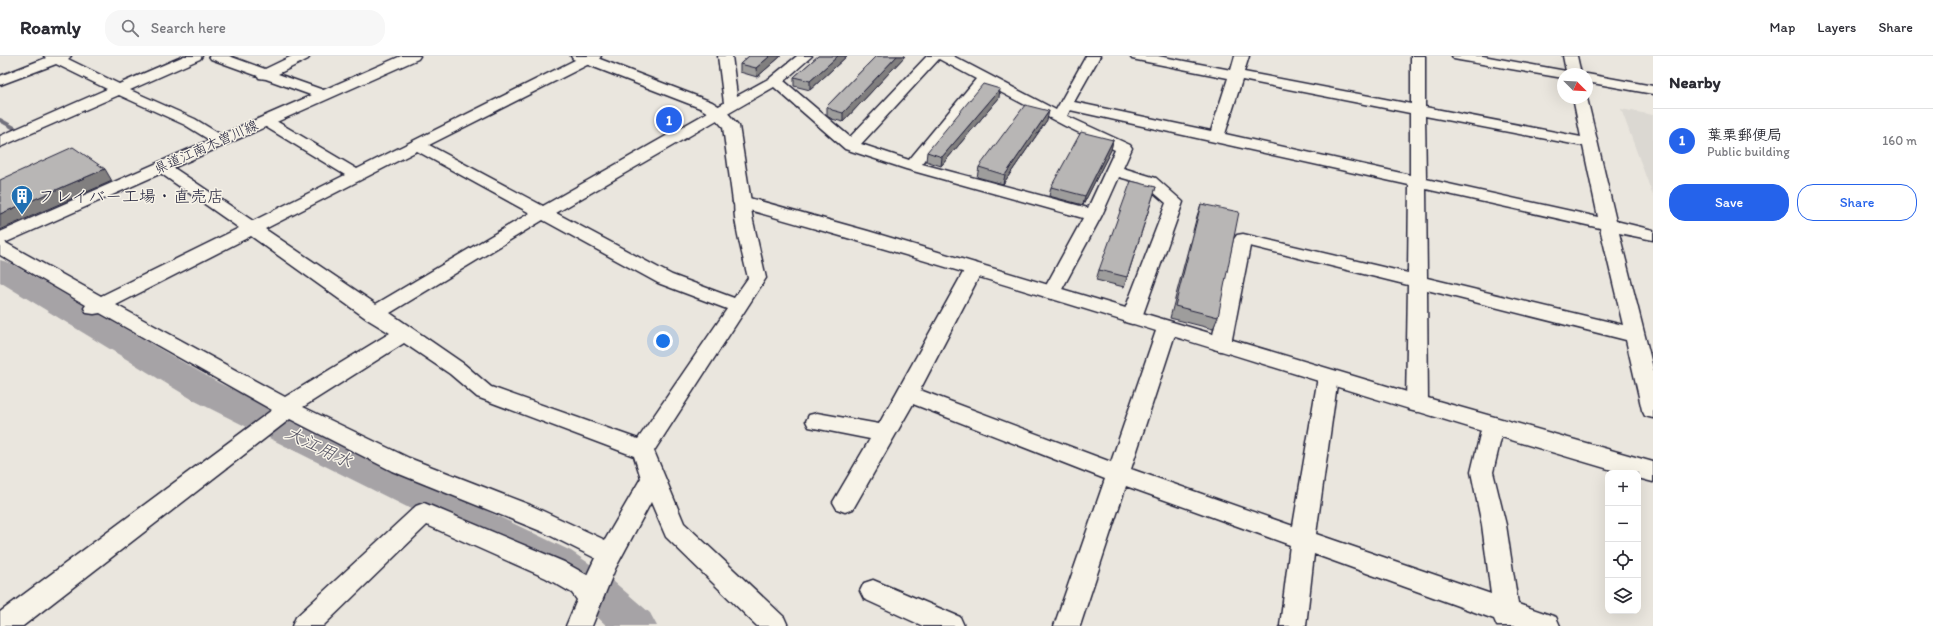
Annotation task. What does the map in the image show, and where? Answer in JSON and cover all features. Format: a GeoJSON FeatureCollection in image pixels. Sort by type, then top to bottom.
{"type":"FeatureCollection","features":[{"type":"Feature","properties":{"kind":"main road","name":"県道江南木曽川線"},"geometry":{"type":"LineString","coordinates":[[0,239],[412,56]]}},
{"type":"Feature","properties":{"kind":"main road"},"geometry":{"type":"LineString","coordinates":[[586,57],[724,108],[731,126],[742,202],[861,235],[1417,404],[1653,472]]}},
{"type":"Feature","properties":{"kind":"street"},"geometry":{"type":"LineString","coordinates":[[0,142],[195,56]]}},
{"type":"Feature","properties":{"kind":"street"},"geometry":{"type":"LineString","coordinates":[[216,56],[264,75],[324,95]]}},
{"type":"Feature","properties":{"kind":"street"},"geometry":{"type":"LineString","coordinates":[[264,75],[302,56]]}},
{"type":"Feature","properties":{"kind":"street"},"geometry":{"type":"LineString","coordinates":[[724,108],[725,56]]}},
{"type":"Feature","properties":{"kind":"street"},"geometry":{"type":"LineString","coordinates":[[374,314],[543,213],[724,108],[775,81],[805,56]]}},
{"type":"Feature","properties":{"kind":"street"},"geometry":{"type":"LineString","coordinates":[[851,146],[934,56]]}},
{"type":"Feature","properties":{"kind":"street"},"geometry":{"type":"LineString","coordinates":[[943,56],[984,79],[1062,111],[1124,148],[1093,215],[1051,293]]}},
{"type":"Feature","properties":{"kind":"street"},"geometry":{"type":"LineString","coordinates":[[1062,111],[1093,56]]}},
{"type":"Feature","properties":{"kind":"street"},"geometry":{"type":"LineString","coordinates":[[1136,56],[1590,143]]}},
{"type":"Feature","properties":{"kind":"street"},"geometry":{"type":"LineString","coordinates":[[1217,137],[1242,56]]}},
{"type":"Feature","properties":{"kind":"street"},"geometry":{"type":"LineString","coordinates":[[1417,404],[1416,182],[1418,56]]}},
{"type":"Feature","properties":{"kind":"street"},"geometry":{"type":"LineString","coordinates":[[1459,56],[1557,73]]}},
{"type":"Feature","properties":{"kind":"street"},"geometry":{"type":"LineString","coordinates":[[1570,56],[1573,68]]}},
{"type":"Feature","properties":{"kind":"street"},"geometry":{"type":"LineString","coordinates":[[0,81],[57,57],[158,109],[190,122],[221,141]]}},
{"type":"Feature","properties":{"kind":"street"},"geometry":{"type":"LineString","coordinates":[[97,307],[417,145],[586,57]]}},
{"type":"Feature","properties":{"kind":"street"},"geometry":{"type":"LineString","coordinates":[[912,166],[984,79]]}},
{"type":"Feature","properties":{"kind":"street"},"geometry":{"type":"LineString","coordinates":[[1593,79],[1653,90]]}},
{"type":"Feature","properties":{"kind":"street"},"geometry":{"type":"LineString","coordinates":[[775,81],[851,146],[912,166],[1093,215]]}},
{"type":"Feature","properties":{"kind":"street"},"geometry":{"type":"LineString","coordinates":[[1581,104],[1608,224],[1641,339],[1653,410]]}},
{"type":"Feature","properties":{"kind":"street"},"geometry":{"type":"LineString","coordinates":[[1062,111],[1217,137],[1653,235]]}},
{"type":"Feature","properties":{"kind":"street"},"geometry":{"type":"LineString","coordinates":[[266,121],[356,175]]}},
{"type":"Feature","properties":{"kind":"street"},"geometry":{"type":"LineString","coordinates":[[417,145],[665,278],[738,306]]}},
{"type":"Feature","properties":{"kind":"street"},"geometry":{"type":"LineString","coordinates":[[162,167],[457,370],[484,392],[643,450]]}},
{"type":"Feature","properties":{"kind":"street"},"geometry":{"type":"LineString","coordinates":[[1114,171],[1150,181],[1175,202],[1132,317]]}},
{"type":"Feature","properties":{"kind":"street"},"geometry":{"type":"LineString","coordinates":[[643,450],[757,278],[744,221],[742,202]]}},
{"type":"Feature","properties":{"kind":"street"},"geometry":{"type":"LineString","coordinates":[[1221,344],[1243,239],[1641,339]]}},
{"type":"Feature","properties":{"kind":"street"},"geometry":{"type":"LineString","coordinates":[[0,247],[276,418],[372,451],[419,472],[546,521],[583,538],[607,559]]}},
{"type":"Feature","properties":{"kind":"street"},"geometry":{"type":"LineString","coordinates":[[845,502],[908,394],[974,269]]}},
{"type":"Feature","properties":{"kind":"street"},"geometry":{"type":"LineString","coordinates":[[1067,626],[1167,328]]}},
{"type":"Feature","properties":{"kind":"street"},"geometry":{"type":"LineString","coordinates":[[9,620],[276,418],[403,334]]}},
{"type":"Feature","properties":{"kind":"street"},"geometry":{"type":"LineString","coordinates":[[1293,626],[1303,540],[1328,377]]}},
{"type":"Feature","properties":{"kind":"street"},"geometry":{"type":"LineString","coordinates":[[908,394],[1118,474],[1303,540],[1507,619],[1547,626]]}},
{"type":"Feature","properties":{"kind":"street"},"geometry":{"type":"LineString","coordinates":[[816,421],[884,433]]}},
{"type":"Feature","properties":{"kind":"street"},"geometry":{"type":"LineString","coordinates":[[1493,426],[1482,472],[1494,525],[1507,619]]}},
{"type":"Feature","properties":{"kind":"street"},"geometry":{"type":"LineString","coordinates":[[643,450],[653,478],[676,530],[775,626]]}},
{"type":"Feature","properties":{"kind":"street"},"geometry":{"type":"LineString","coordinates":[[578,626],[607,559],[653,478]]}},
{"type":"Feature","properties":{"kind":"street"},"geometry":{"type":"LineString","coordinates":[[305,626],[424,513],[554,570],[581,585],[591,594]]}},
{"type":"Feature","properties":{"kind":"street"},"geometry":{"type":"LineString","coordinates":[[874,591],[935,623]]}},
{"type":"Feature","properties":{"kind":"shaded area"},"geometry":{"type":"Polygon","coordinates":[[[1621,109],[1653,115],[1653,196],[1621,109]]]}},
{"type":"Feature","properties":{"kind":"building"},"geometry":{"type":"Polygon","coordinates":[[[749,56],[770,56],[756,68],[740,64],[749,56]]]}},
{"type":"Feature","properties":{"kind":"building"},"geometry":{"type":"Polygon","coordinates":[[[818,56],[838,56],[810,81],[794,77],[818,56]]]}},
{"type":"Feature","properties":{"kind":"building"},"geometry":{"type":"Polygon","coordinates":[[[876,56],[897,56],[843,113],[832,110],[827,106],[876,56]]]}},
{"type":"Feature","properties":{"kind":"building"},"geometry":{"type":"Polygon","coordinates":[[[983,84],[1000,89],[942,157],[927,152],[983,84]]]}},
{"type":"Feature","properties":{"kind":"building"},"geometry":{"type":"Polygon","coordinates":[[[1025,105],[1049,111],[1005,175],[979,167],[1025,105]]]}},
{"type":"Feature","properties":{"kind":"building"},"geometry":{"type":"Polygon","coordinates":[[[1081,132],[1113,140],[1085,196],[1051,187],[1081,132]]]}},
{"type":"Feature","properties":{"kind":"building"},"geometry":{"type":"Polygon","coordinates":[[[73,147],[105,169],[0,214],[0,180],[73,147]]]}},
{"type":"Feature","properties":{"kind":"building"},"geometry":{"type":"Polygon","coordinates":[[[1131,181],[1156,187],[1127,277],[1099,270],[1131,181]]]}},
{"type":"Feature","properties":{"kind":"building"},"geometry":{"type":"Polygon","coordinates":[[[1201,204],[1239,212],[1218,317],[1175,306],[1201,204]]]}},
{"type":"Feature","properties":{"kind":"waterway"},"geometry":{"type":"LineString","coordinates":[[0,120],[18,130]]}},
{"type":"Feature","properties":{"kind":"waterway","name":"大江用水"},"geometry":{"type":"LineString","coordinates":[[0,269],[207,392],[557,563],[592,587],[636,626]]}},
{"type":"Feature","properties":{"kind":"place","name":"葉栗郵便局"},"geometry":{"type":"Point","coordinates":[669,120]}},
{"type":"Feature","properties":{"kind":"place","name":"フレイバー工場・直売店"},"geometry":{"type":"Point","coordinates":[22,216]}}]}
